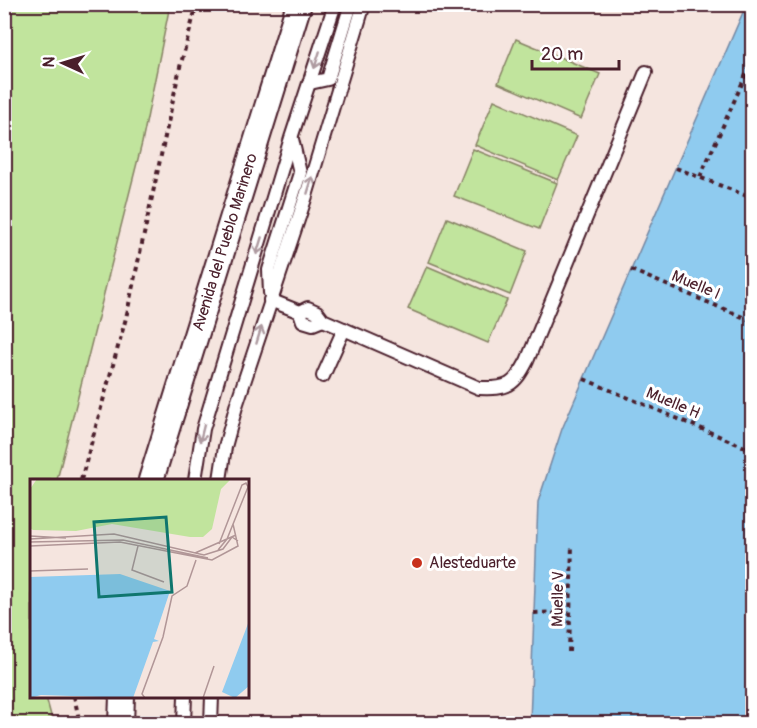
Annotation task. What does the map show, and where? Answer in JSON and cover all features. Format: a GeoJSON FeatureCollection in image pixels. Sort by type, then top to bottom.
{"type":"FeatureCollection","features":[{"type":"Feature","properties":{"kind":"street","name":"Avenida del Pueblo Marinero"},"geometry":{"type":"LineString","coordinates":[[151,479],[299,4]]}},
{"type":"Feature","properties":{"kind":"street"},"geometry":{"type":"LineString","coordinates":[[121,723],[122,698]]}},
{"type":"Feature","properties":{"kind":"lane"},"geometry":{"type":"LineString","coordinates":[[195,479],[203,429],[291,138],[335,4]]}},
{"type":"Feature","properties":{"kind":"lane"},"geometry":{"type":"LineString","coordinates":[[310,83],[328,79],[351,4]]}},
{"type":"Feature","properties":{"kind":"lane"},"geometry":{"type":"LineString","coordinates":[[220,479],[225,447],[237,403],[306,196],[364,4]]}},
{"type":"Feature","properties":{"kind":"lane"},"geometry":{"type":"LineString","coordinates":[[270,300],[300,312],[308,308],[317,312],[322,320],[479,388],[501,388],[512,384],[527,361],[646,72]]}},
{"type":"Feature","properties":{"kind":"lane"},"geometry":{"type":"LineString","coordinates":[[270,300],[269,270],[300,173],[291,138]]}},
{"type":"Feature","properties":{"kind":"lane"},"geometry":{"type":"LineString","coordinates":[[322,376],[344,329]]}},
{"type":"Feature","properties":{"kind":"lane"},"geometry":{"type":"LineString","coordinates":[[184,723],[185,698]]}},
{"type":"Feature","properties":{"kind":"lane"},"geometry":{"type":"LineString","coordinates":[[210,723],[212,698]]}},
{"type":"Feature","properties":{"kind":"path"},"geometry":{"type":"LineString","coordinates":[[81,479],[126,318],[178,78],[197,4]]}},
{"type":"Feature","properties":{"kind":"path"},"geometry":{"type":"LineString","coordinates":[[700,177],[749,68],[753,70]]}},
{"type":"Feature","properties":{"kind":"path"},"geometry":{"type":"LineString","coordinates":[[676,168],[753,198]]}},
{"type":"Feature","properties":{"kind":"path","name":"Muelle I"},"geometry":{"type":"LineString","coordinates":[[631,270],[753,321]]}},
{"type":"Feature","properties":{"kind":"path","name":"Muelle H"},"geometry":{"type":"LineString","coordinates":[[584,378],[753,450]]}},
{"type":"Feature","properties":{"kind":"path","name":"Muelle V"},"geometry":{"type":"LineString","coordinates":[[569,652],[572,545]]}},
{"type":"Feature","properties":{"kind":"path"},"geometry":{"type":"LineString","coordinates":[[534,613],[570,612]]}},
{"type":"Feature","properties":{"kind":"path"},"geometry":{"type":"LineString","coordinates":[[74,698],[80,723]]}},
{"type":"Feature","properties":{"kind":"green space"},"geometry":{"type":"Polygon","coordinates":[[[4,5],[170,5],[142,143],[57,479],[30,479],[30,698],[46,698],[53,723],[5,723],[4,5]]]}},
{"type":"Feature","properties":{"kind":"green space"},"geometry":{"type":"Polygon","coordinates":[[[516,39],[600,74],[581,119],[498,83],[516,39]]]}},
{"type":"Feature","properties":{"kind":"green space"},"geometry":{"type":"Polygon","coordinates":[[[494,100],[577,136],[558,180],[475,145],[494,100]]]}},
{"type":"Feature","properties":{"kind":"green space"},"geometry":{"type":"Polygon","coordinates":[[[473,149],[557,183],[539,229],[454,196],[473,149]]]}},
{"type":"Feature","properties":{"kind":"green space"},"geometry":{"type":"Polygon","coordinates":[[[447,218],[527,251],[510,295],[429,262],[447,218]]]}},
{"type":"Feature","properties":{"kind":"green space"},"geometry":{"type":"Polygon","coordinates":[[[427,266],[507,300],[488,343],[408,309],[427,266]]]}},
{"type":"Feature","properties":{"kind":"water"},"geometry":{"type":"Polygon","coordinates":[[[744,10],[752,14],[752,723],[530,723],[538,502],[562,429],[744,10]]]}},
{"type":"Feature","properties":{"kind":"place","name":"Alesteduarte"},"geometry":{"type":"Point","coordinates":[417,563]}}]}
